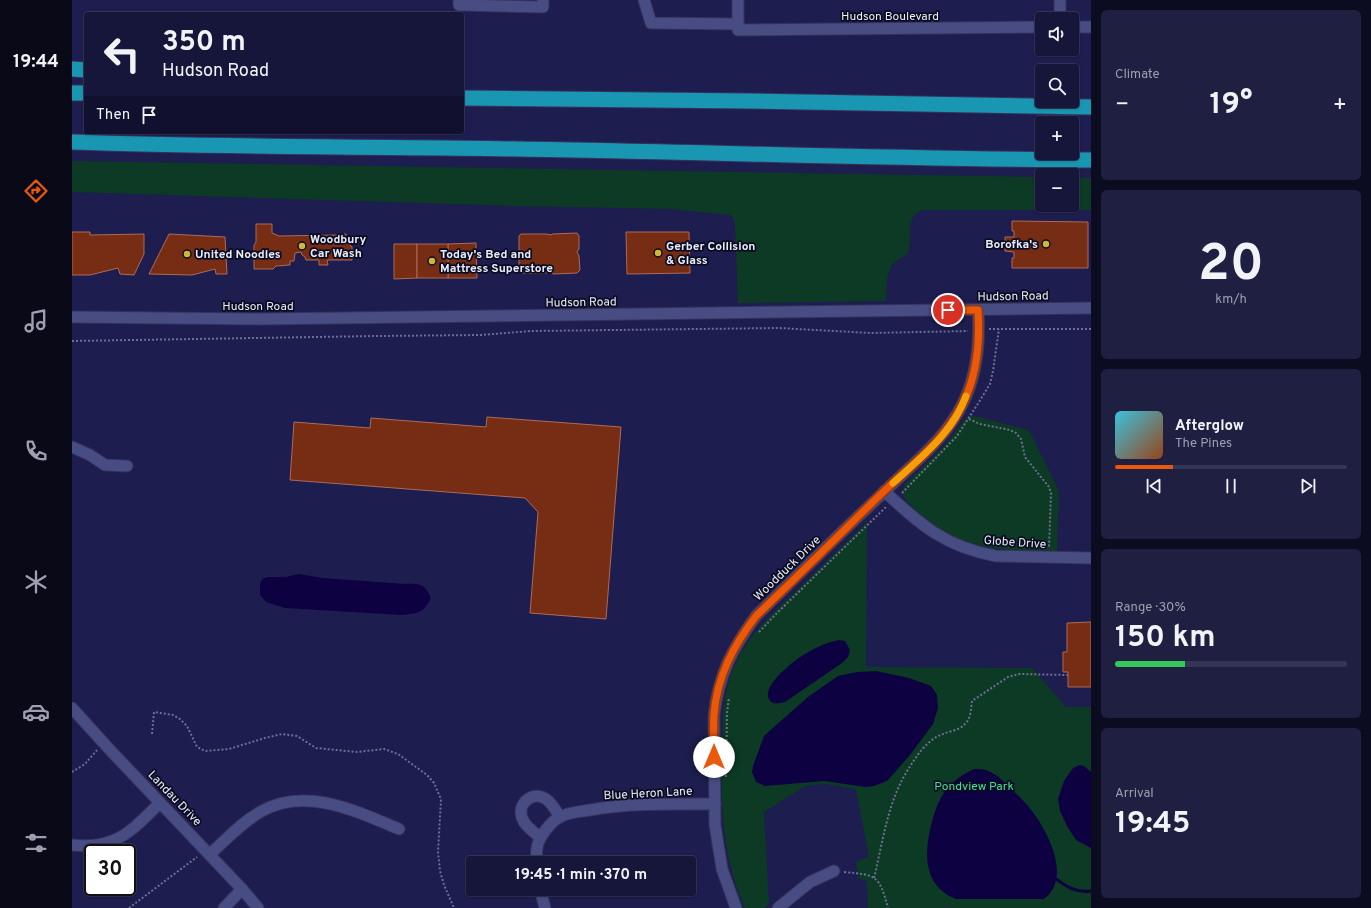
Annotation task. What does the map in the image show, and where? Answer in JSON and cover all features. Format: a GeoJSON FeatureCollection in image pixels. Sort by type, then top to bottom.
{"type":"FeatureCollection","features":[{"type":"Feature","properties":{"kind":"highway"},"geometry":{"type":"LineString","coordinates":[[72,69],[84,70]]}},
{"type":"Feature","properties":{"kind":"highway"},"geometry":{"type":"LineString","coordinates":[[72,93],[84,93]]}},
{"type":"Feature","properties":{"kind":"highway"},"geometry":{"type":"LineString","coordinates":[[464,98],[756,101],[1091,107]]}},
{"type":"Feature","properties":{"kind":"highway"},"geometry":{"type":"LineString","coordinates":[[72,143],[519,149],[744,155],[1091,160]]}},
{"type":"Feature","properties":{"kind":"highway"},"geometry":{"type":"LineString","coordinates":[[1014,160],[1091,165]]}},
{"type":"Feature","properties":{"kind":"street"},"geometry":{"type":"LineString","coordinates":[[459,0],[459,5],[543,7],[543,0]]}},
{"type":"Feature","properties":{"kind":"street","name":"Hudson Boulevard"},"geometry":{"type":"LineString","coordinates":[[644,0],[651,23],[738,27],[1035,27]]}},
{"type":"Feature","properties":{"kind":"street"},"geometry":{"type":"LineString","coordinates":[[738,0],[738,27]]}},
{"type":"Feature","properties":{"kind":"street"},"geometry":{"type":"LineString","coordinates":[[1060,0],[1060,12]]}},
{"type":"Feature","properties":{"kind":"street"},"geometry":{"type":"LineString","coordinates":[[1079,27],[1091,27]]}},
{"type":"Feature","properties":{"kind":"street","name":"Hudson Road"},"geometry":{"type":"LineString","coordinates":[[72,317],[263,319],[1091,308]]}},
{"type":"Feature","properties":{"kind":"street","name":"Woodduck Drive"},"geometry":{"type":"LineString","coordinates":[[736,908],[722,869],[715,825],[714,715],[716,697],[721,678],[730,656],[756,616],[884,491],[935,445],[952,424],[964,402],[973,376],[979,330],[978,310]]}},
{"type":"Feature","properties":{"kind":"street"},"geometry":{"type":"LineString","coordinates":[[72,447],[90,455],[106,465],[127,466]]}},
{"type":"Feature","properties":{"kind":"street","name":"Globe Drive"},"geometry":{"type":"LineString","coordinates":[[884,491],[915,520],[930,531],[946,541],[982,554],[996,556],[1091,558]]}},
{"type":"Feature","properties":{"kind":"street","name":"Landau Drive"},"geometry":{"type":"LineString","coordinates":[[72,708],[160,803],[242,888],[258,908]]}},
{"type":"Feature","properties":{"kind":"street"},"geometry":{"type":"LineString","coordinates":[[537,856],[537,847],[540,837],[527,826],[523,820],[520,813],[521,807],[524,802],[530,798],[545,798],[560,817]]}},
{"type":"Feature","properties":{"kind":"street"},"geometry":{"type":"LineString","coordinates":[[208,852],[262,810],[280,803],[297,800],[320,802],[362,814],[400,829]]}},
{"type":"Feature","properties":{"kind":"street"},"geometry":{"type":"LineString","coordinates":[[72,845],[86,847],[109,843],[130,832],[160,803]]}},
{"type":"Feature","properties":{"kind":"street","name":"Blue Heron Lane"},"geometry":{"type":"LineString","coordinates":[[540,837],[549,826],[560,817],[581,811],[630,805],[715,804]]}},
{"type":"Feature","properties":{"kind":"street"},"geometry":{"type":"LineString","coordinates":[[778,908],[810,882],[834,871]]}},
{"type":"Feature","properties":{"kind":"street"},"geometry":{"type":"LineString","coordinates":[[224,908],[242,888]]}},
{"type":"Feature","properties":{"kind":"street"},"geometry":{"type":"LineString","coordinates":[[541,896],[544,908]]}},
{"type":"Feature","properties":{"kind":"path"},"geometry":{"type":"LineString","coordinates":[[72,341],[481,335],[531,332],[779,328],[871,333],[964,332]]}},
{"type":"Feature","properties":{"kind":"path"},"geometry":{"type":"LineString","coordinates":[[994,328],[1091,329]]}},
{"type":"Feature","properties":{"kind":"path"},"geometry":{"type":"LineString","coordinates":[[998,329],[990,384],[969,419],[980,424],[1010,430],[1016,433],[1021,439],[1025,457],[1049,487],[1051,493],[1049,550]]}},
{"type":"Feature","properties":{"kind":"path"},"geometry":{"type":"LineString","coordinates":[[758,634],[776,614],[886,506]]}},
{"type":"Feature","properties":{"kind":"path"},"geometry":{"type":"LineString","coordinates":[[874,878],[891,807],[897,789],[908,769],[920,752],[941,734],[965,725],[969,719],[972,701],[1008,677],[1019,674],[1068,675]]}},
{"type":"Feature","properties":{"kind":"path"},"geometry":{"type":"LineString","coordinates":[[726,778],[727,713],[730,692]]}},
{"type":"Feature","properties":{"kind":"path"},"geometry":{"type":"LineString","coordinates":[[152,734],[154,712],[164,712],[180,719],[187,726],[197,747],[205,750],[229,749],[282,734],[297,736],[316,748],[357,752],[384,749],[398,754],[427,775],[434,783],[440,798],[438,852],[440,871],[444,885],[454,908]]}},
{"type":"Feature","properties":{"kind":"path"},"geometry":{"type":"LineString","coordinates":[[72,772],[85,764],[103,742]]}},
{"type":"Feature","properties":{"kind":"path"},"geometry":{"type":"LineString","coordinates":[[129,908],[208,852]]}},
{"type":"Feature","properties":{"kind":"path"},"geometry":{"type":"LineString","coordinates":[[834,871],[858,873],[874,878],[880,883],[888,908]]}},
{"type":"Feature","properties":{"kind":"green space"},"geometry":{"type":"Polygon","coordinates":[[[72,161],[1035,177],[1035,210],[923,210],[917,213],[911,222],[908,253],[895,262],[888,275],[886,301],[738,303],[735,227],[734,219],[730,215],[670,209],[517,206],[72,192],[72,161]]]}},
{"type":"Feature","properties":{"kind":"green space"},"geometry":{"type":"Polygon","coordinates":[[[1079,178],[1091,178],[1091,210],[1079,210],[1079,178]]]}},
{"type":"Feature","properties":{"kind":"green space"},"geometry":{"type":"Polygon","coordinates":[[[969,416],[975,416],[1029,430],[1059,491],[1057,551],[998,549],[963,541],[946,533],[930,522],[904,498],[903,488],[905,484],[946,444],[963,421],[969,416]]]}},
{"type":"Feature","properties":{"kind":"green space","name":"Pondview Park"},"geometry":{"type":"Polygon","coordinates":[[[867,522],[866,667],[1032,668],[1066,707],[1091,707],[1091,908],[868,908],[867,881],[858,878],[856,862],[869,857],[856,789],[825,784],[805,786],[764,812],[769,904],[764,908],[745,908],[729,861],[723,812],[723,713],[732,672],[739,656],[759,628],[867,522]]]}},
{"type":"Feature","properties":{"kind":"shaded area"},"geometry":{"type":"Polygon","coordinates":[[[299,574],[322,578],[418,584],[427,590],[431,598],[420,612],[402,615],[285,608],[266,602],[260,595],[260,584],[262,579],[268,577],[286,577],[299,574]]]}},
{"type":"Feature","properties":{"kind":"shaded area"},"geometry":{"type":"Polygon","coordinates":[[[839,640],[845,641],[850,650],[848,657],[842,663],[785,702],[776,704],[770,701],[768,694],[769,689],[775,679],[788,666],[815,648],[839,640]]]}},
{"type":"Feature","properties":{"kind":"shaded area"},"geometry":{"type":"Polygon","coordinates":[[[876,671],[909,678],[931,686],[937,695],[938,708],[933,724],[910,755],[887,781],[874,786],[866,787],[824,781],[765,786],[756,782],[752,772],[753,766],[764,736],[808,697],[838,676],[857,672],[876,671]]]}},
{"type":"Feature","properties":{"kind":"shaded area"},"geometry":{"type":"Polygon","coordinates":[[[1080,765],[1084,766],[1091,772],[1091,848],[1076,840],[1060,811],[1058,799],[1064,781],[1073,768],[1080,765]]]}},
{"type":"Feature","properties":{"kind":"shaded area"},"geometry":{"type":"Polygon","coordinates":[[[974,769],[988,771],[1000,778],[1027,805],[1045,831],[1057,867],[1056,879],[1052,890],[1044,899],[956,899],[945,893],[937,886],[931,877],[927,856],[928,844],[929,833],[937,806],[945,791],[952,783],[974,769]]]}},
{"type":"Feature","properties":{"kind":"building","name":"Borofka's"},"geometry":{"type":"Polygon","coordinates":[[[1012,221],[1088,222],[1088,268],[1012,268],[1012,258],[1014,258],[1014,252],[1005,251],[1005,237],[1014,237],[1014,231],[1012,231],[1012,221]]]}},
{"type":"Feature","properties":{"kind":"building","name":"Woodbury Car Wash"},"geometry":{"type":"Polygon","coordinates":[[[256,224],[272,224],[272,233],[279,236],[346,234],[346,241],[352,247],[352,260],[327,260],[328,265],[319,265],[319,260],[306,260],[301,252],[295,253],[294,261],[290,261],[290,265],[276,266],[273,269],[254,269],[256,224]]]}},
{"type":"Feature","properties":{"kind":"building"},"geometry":{"type":"Polygon","coordinates":[[[72,232],[90,232],[90,235],[144,234],[144,254],[134,275],[120,274],[118,268],[90,275],[72,275],[72,232]]]}},
{"type":"Feature","properties":{"kind":"building","name":"Gerber Collision & Glass"},"geometry":{"type":"Polygon","coordinates":[[[626,232],[689,232],[690,273],[627,274],[626,232]]]}},
{"type":"Feature","properties":{"kind":"building"},"geometry":{"type":"Polygon","coordinates":[[[577,233],[579,236],[579,249],[577,252],[579,256],[580,270],[577,273],[553,274],[551,271],[546,273],[521,273],[519,271],[519,236],[521,234],[551,235],[577,233]]]}},
{"type":"Feature","properties":{"kind":"building"},"geometry":{"type":"Polygon","coordinates":[[[169,234],[225,237],[227,274],[216,274],[215,269],[192,275],[149,274],[169,234]]]}},
{"type":"Feature","properties":{"kind":"building"},"geometry":{"type":"Polygon","coordinates":[[[476,243],[477,278],[448,278],[448,244],[476,243]]]}},
{"type":"Feature","properties":{"kind":"building","name":"Today's Bed and Mattress Superstore"},"geometry":{"type":"Polygon","coordinates":[[[394,244],[417,244],[417,278],[394,279],[394,244]]]}},
{"type":"Feature","properties":{"kind":"building","name":"Today's Bed and Mattress Superstore"},"geometry":{"type":"Polygon","coordinates":[[[417,244],[448,244],[448,278],[417,278],[417,244]]]}},
{"type":"Feature","properties":{"kind":"building"},"geometry":{"type":"Polygon","coordinates":[[[487,417],[621,427],[606,619],[530,613],[538,512],[525,498],[290,480],[294,422],[370,428],[371,418],[486,427],[487,417]]]}},
{"type":"Feature","properties":{"kind":"building"},"geometry":{"type":"Polygon","coordinates":[[[1091,622],[1091,687],[1068,687],[1068,672],[1063,672],[1063,652],[1067,652],[1067,623],[1091,622]]]}},
{"type":"Feature","properties":{"kind":"waterway"},"geometry":{"type":"LineString","coordinates":[[1056,879],[1072,889],[1091,891]]}},
{"type":"Feature","properties":{"kind":"slow traffic"},"geometry":{"type":"LineString","coordinates":[[893,483],[935,445],[952,424],[966,396]]}},
{"type":"Feature","properties":{"kind":"place","name":"Borofka's"},"geometry":{"type":"Point","coordinates":[1046,244]}},
{"type":"Feature","properties":{"kind":"place","name":"Woodbury Car Wash"},"geometry":{"type":"Point","coordinates":[302,246]}},
{"type":"Feature","properties":{"kind":"place","name":"Gerber Collision & Glass"},"geometry":{"type":"Point","coordinates":[658,253]}},
{"type":"Feature","properties":{"kind":"place","name":"United Noodles"},"geometry":{"type":"Point","coordinates":[187,254]}},
{"type":"Feature","properties":{"kind":"place","name":"Today's Bed and Mattress Superstore"},"geometry":{"type":"Point","coordinates":[432,261]}},
{"type":"Feature","properties":{"kind":"route"},"geometry":{"type":"LineString","coordinates":[[714,757],[714,715],[716,697],[721,678],[730,656],[743,634],[756,616],[884,491],[935,445],[952,424],[964,402],[973,376],[977,353],[979,330],[978,310],[948,310]]}}]}
